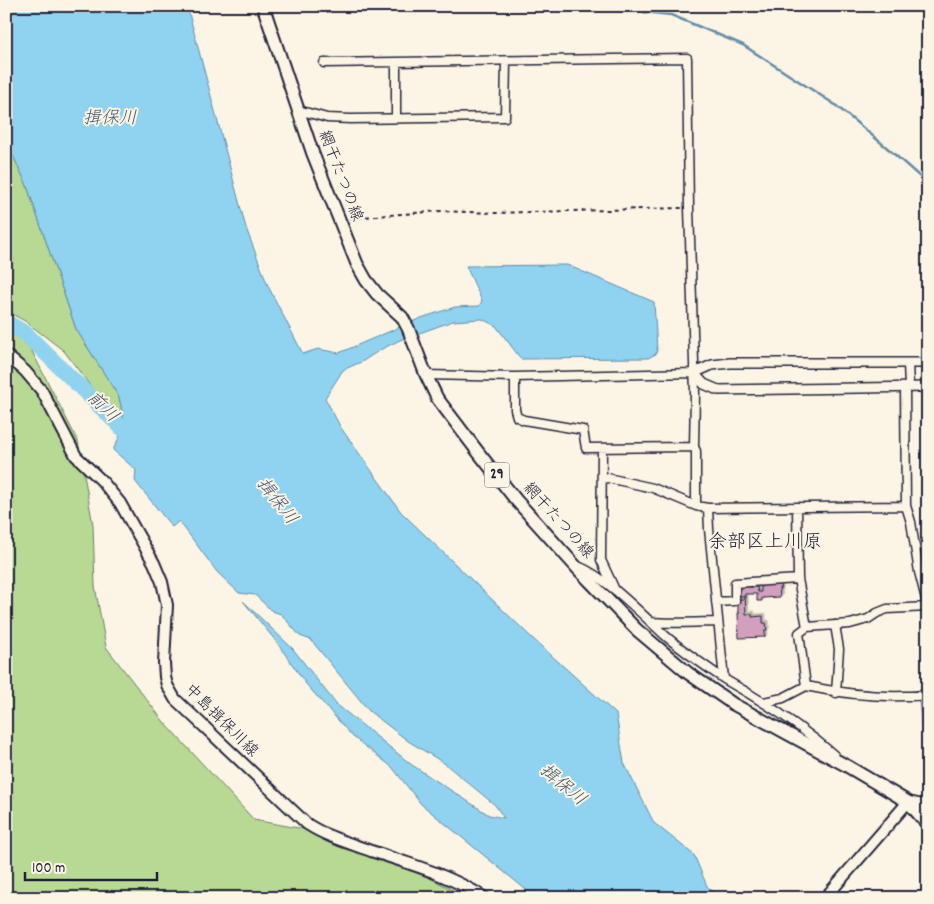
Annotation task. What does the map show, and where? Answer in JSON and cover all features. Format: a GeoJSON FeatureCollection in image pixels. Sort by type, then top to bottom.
{"type":"FeatureCollection","features":[{"type":"Feature","properties":{"kind":"main road","name":"網干たつの線"},"geometry":{"type":"LineString","coordinates":[[263,6],[313,154],[338,218],[366,280],[377,294],[402,317],[437,398],[516,500],[636,630],[688,673],[733,704],[847,766],[928,825]]}},
{"type":"Feature","properties":{"kind":"main road","name":"中島揖保川線"},"geometry":{"type":"LineString","coordinates":[[6,355],[25,371],[42,391],[76,456],[102,481],[120,503],[154,563],[162,582],[166,605],[165,677],[175,699],[308,824],[318,831],[428,870],[467,886],[485,898]]}},
{"type":"Feature","properties":{"kind":"main road"},"geometry":{"type":"LineString","coordinates":[[825,898],[904,806],[928,806]]}},
{"type":"Feature","properties":{"kind":"street"},"geometry":{"type":"LineString","coordinates":[[324,63],[687,58],[696,506]]}},
{"type":"Feature","properties":{"kind":"street"},"geometry":{"type":"LineString","coordinates":[[298,110],[327,118],[505,116],[506,61]]}},
{"type":"Feature","properties":{"kind":"street"},"geometry":{"type":"LineString","coordinates":[[396,62],[396,118]]}},
{"type":"Feature","properties":{"kind":"street"},"geometry":{"type":"LineString","coordinates":[[426,375],[515,377],[694,373],[712,365],[730,363],[928,363]]}},
{"type":"Feature","properties":{"kind":"street"},"geometry":{"type":"LineString","coordinates":[[806,686],[799,633],[807,627],[835,625],[868,619],[877,613],[887,610],[928,607],[906,506],[908,364]]}},
{"type":"Feature","properties":{"kind":"street"},"geometry":{"type":"LineString","coordinates":[[694,373],[704,384],[718,390],[928,387]]}},
{"type":"Feature","properties":{"kind":"street"},"geometry":{"type":"LineString","coordinates":[[515,377],[515,410],[517,416],[524,420],[584,430],[586,448],[694,447]]}},
{"type":"Feature","properties":{"kind":"street"},"geometry":{"type":"LineString","coordinates":[[602,448],[601,560],[616,592]]}},
{"type":"Feature","properties":{"kind":"street"},"geometry":{"type":"LineString","coordinates":[[603,477],[653,488],[696,506],[708,508],[906,506]]}},
{"type":"Feature","properties":{"kind":"street"},"geometry":{"type":"LineString","coordinates":[[797,507],[798,579],[807,627]]}},
{"type":"Feature","properties":{"kind":"street"},"geometry":{"type":"LineString","coordinates":[[708,508],[724,679]]}},
{"type":"Feature","properties":{"kind":"street"},"geometry":{"type":"LineString","coordinates":[[574,564],[585,569],[616,592],[687,653],[724,679],[764,702],[805,730],[847,766]]}},
{"type":"Feature","properties":{"kind":"street"},"geometry":{"type":"LineString","coordinates":[[716,602],[735,601],[735,583],[798,579]]}},
{"type":"Feature","properties":{"kind":"street"},"geometry":{"type":"LineString","coordinates":[[650,622],[670,624],[718,622]]}},
{"type":"Feature","properties":{"kind":"street"},"geometry":{"type":"LineString","coordinates":[[835,625],[839,649],[836,693]]}},
{"type":"Feature","properties":{"kind":"street"},"geometry":{"type":"LineString","coordinates":[[764,702],[783,698],[806,686],[836,693],[884,696],[926,694],[928,750]]}},
{"type":"Feature","properties":{"kind":"path"},"geometry":{"type":"LineString","coordinates":[[338,218],[441,211],[494,213],[689,208]]}},
{"type":"Feature","properties":{"kind":"green space"},"geometry":{"type":"Polygon","coordinates":[[[6,141],[26,183],[76,329],[119,397],[125,424],[118,429],[109,420],[94,391],[64,351],[25,321],[6,311],[6,141]]]}},
{"type":"Feature","properties":{"kind":"green space"},"geometry":{"type":"Polygon","coordinates":[[[6,317],[24,336],[78,441],[93,525],[95,586],[106,647],[164,722],[254,820],[304,829],[323,839],[410,868],[469,898],[6,898],[6,317]]]}},
{"type":"Feature","properties":{"kind":"water","name":"揖保川"},"geometry":{"type":"Polygon","coordinates":[[[6,6],[187,6],[246,228],[268,286],[303,354],[318,349],[339,353],[421,318],[455,307],[479,306],[482,301],[466,266],[567,265],[654,302],[657,350],[656,354],[648,358],[521,359],[496,326],[482,319],[453,321],[400,340],[343,370],[325,398],[341,428],[401,512],[531,637],[616,714],[624,763],[654,823],[694,855],[707,886],[719,898],[536,898],[421,804],[392,767],[353,737],[306,684],[275,640],[243,601],[293,649],[336,704],[412,765],[489,815],[504,818],[495,805],[444,763],[408,741],[369,711],[311,640],[300,636],[281,614],[272,611],[255,595],[239,593],[217,572],[179,521],[172,527],[135,481],[136,470],[113,450],[125,425],[119,397],[76,329],[26,183],[6,141],[6,6]]]}},
{"type":"Feature","properties":{"kind":"building"},"geometry":{"type":"Polygon","coordinates":[[[779,584],[781,588],[779,588],[780,597],[762,598],[762,601],[757,601],[757,594],[745,594],[746,614],[752,614],[752,617],[763,616],[763,623],[766,623],[767,630],[765,630],[765,637],[739,638],[738,613],[740,613],[738,611],[738,599],[744,599],[744,596],[738,596],[738,588],[749,585],[749,587],[757,587],[758,592],[761,592],[761,585],[779,584]]]}},
{"type":"Feature","properties":{"kind":"waterway"},"geometry":{"type":"LineString","coordinates":[[636,6],[644,12],[671,15],[743,45],[834,104],[928,184]]}},
{"type":"Feature","properties":{"kind":"waterway","name":"前川"},"geometry":{"type":"LineString","coordinates":[[6,322],[25,333],[122,428],[145,434]]}},
{"type":"Feature","properties":{"kind":"district","name":"余部区上川原"},"geometry":{"type":"Point","coordinates":[765,543]}}]}
